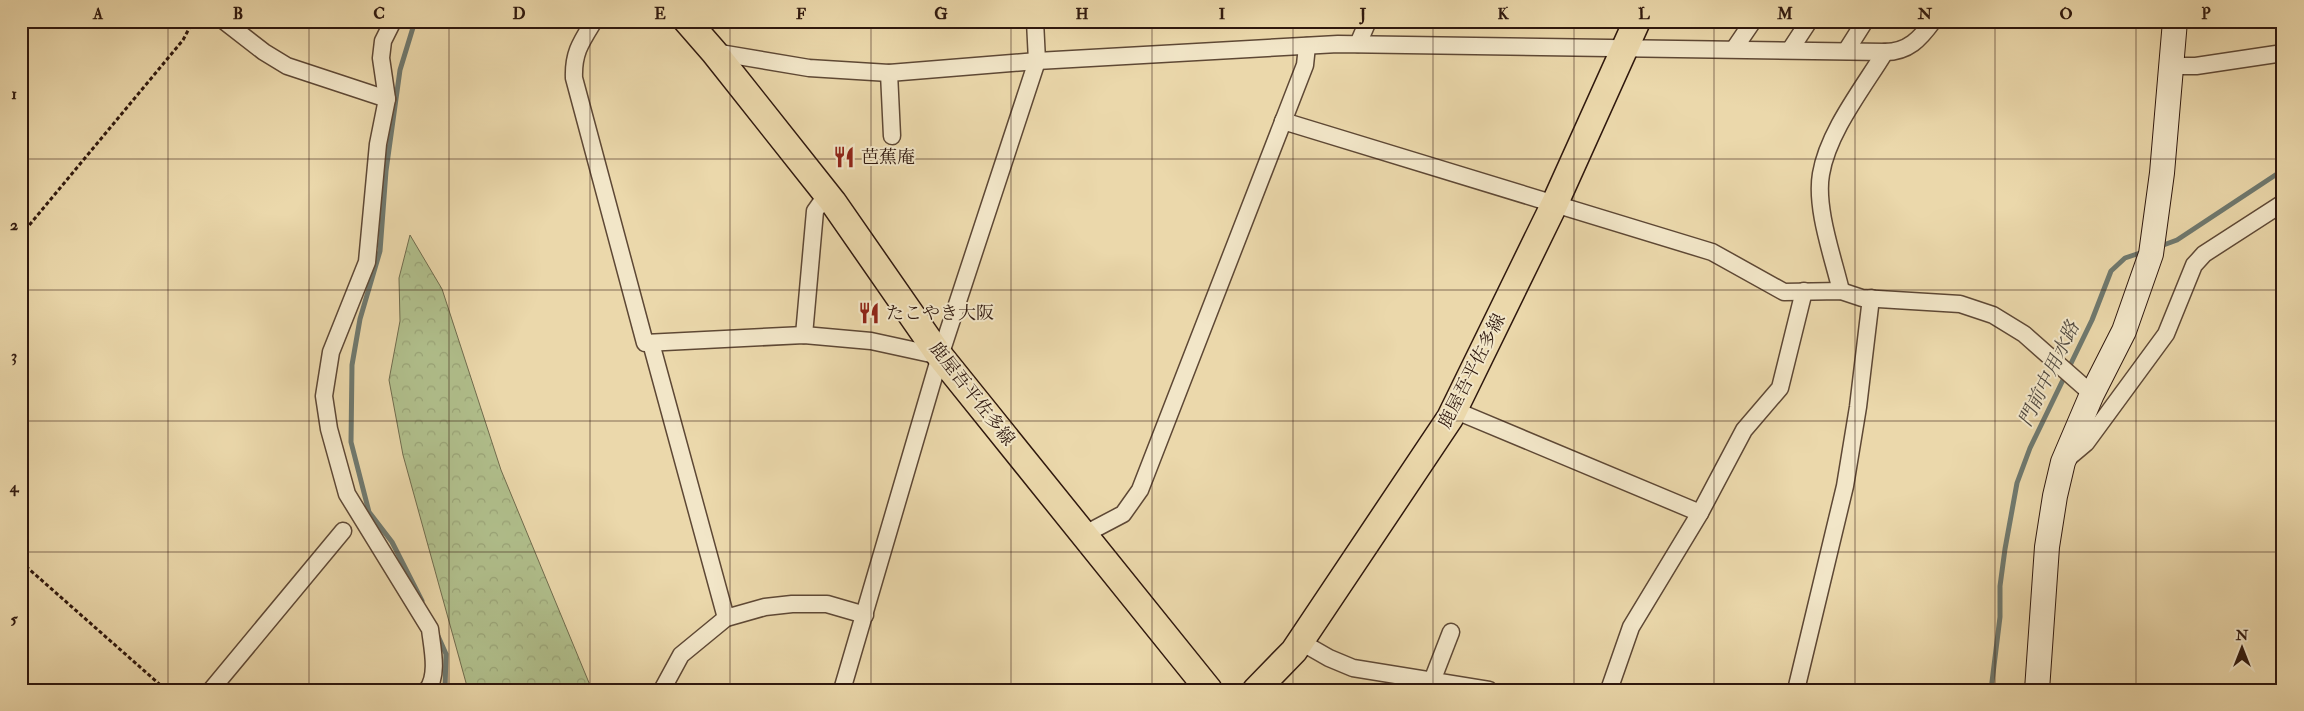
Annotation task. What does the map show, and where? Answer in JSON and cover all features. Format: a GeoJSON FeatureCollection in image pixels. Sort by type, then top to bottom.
{"type":"FeatureCollection","features":[{"type":"Feature","properties":{"kind":"main road","name":"鹿屋吾平佐多線"},"geometry":{"type":"LineString","coordinates":[[687,21],[827,194],[940,356],[1209,690]]}},
{"type":"Feature","properties":{"kind":"main road","name":"鹿屋吾平佐多線"},"geometry":{"type":"LineString","coordinates":[[1256,690],[1301,642],[1454,410],[1555,203],[1637,21]]}},
{"type":"Feature","properties":{"kind":"street"},"geometry":{"type":"LineString","coordinates":[[224,21],[264,52],[287,66],[387,99]]}},
{"type":"Feature","properties":{"kind":"street"},"geometry":{"type":"LineString","coordinates":[[393,21],[383,41],[381,58],[387,99],[378,144],[367,262],[331,352],[324,396],[329,429],[347,494],[430,629],[433,672],[427,690]]}},
{"type":"Feature","properties":{"kind":"street"},"geometry":{"type":"LineString","coordinates":[[594,21],[579,45],[573,62],[574,78],[645,343],[804,335],[871,341],[940,356]]}},
{"type":"Feature","properties":{"kind":"street"},"geometry":{"type":"LineString","coordinates":[[842,690],[940,356],[1037,61],[1035,21]]}},
{"type":"Feature","properties":{"kind":"street"},"geometry":{"type":"LineString","coordinates":[[1358,44],[1368,21]]}},
{"type":"Feature","properties":{"kind":"street"},"geometry":{"type":"LineString","coordinates":[[1734,49],[1753,21]]}},
{"type":"Feature","properties":{"kind":"street"},"geometry":{"type":"LineString","coordinates":[[1790,50],[1809,21]]}},
{"type":"Feature","properties":{"kind":"street"},"geometry":{"type":"LineString","coordinates":[[1846,51],[1865,21]]}},
{"type":"Feature","properties":{"kind":"street"},"geometry":{"type":"LineString","coordinates":[[714,52],[809,68],[889,73],[1037,61],[1358,44],[1885,52],[1908,48],[1922,36],[1933,21]]}},
{"type":"Feature","properties":{"kind":"street"},"geometry":{"type":"LineString","coordinates":[[2037,690],[2047,547],[2055,496],[2063,462],[2092,394],[2124,331],[2151,254],[2162,173],[2175,21]]}},
{"type":"Feature","properties":{"kind":"street"},"geometry":{"type":"LineString","coordinates":[[1085,534],[1123,514],[1140,490],[1305,65],[1307,46]]}},
{"type":"Feature","properties":{"kind":"street"},"geometry":{"type":"LineString","coordinates":[[1841,291],[1822,206],[1821,175],[1828,149],[1885,52]]}},
{"type":"Feature","properties":{"kind":"street"},"geometry":{"type":"LineString","coordinates":[[2171,66],[2196,66],[2283,54]]}},
{"type":"Feature","properties":{"kind":"street"},"geometry":{"type":"LineString","coordinates":[[889,73],[892,136]]}},
{"type":"Feature","properties":{"kind":"street"},"geometry":{"type":"LineString","coordinates":[[1283,121],[1712,252],[1784,292],[1841,291],[1862,298],[1960,304],[1993,315],[2031,339],[2092,394]]}},
{"type":"Feature","properties":{"kind":"street"},"geometry":{"type":"LineString","coordinates":[[804,335],[815,211],[827,194]]}},
{"type":"Feature","properties":{"kind":"street"},"geometry":{"type":"LineString","coordinates":[[2063,462],[2086,443],[2166,334],[2194,265],[2204,254],[2283,203]]}},
{"type":"Feature","properties":{"kind":"street"},"geometry":{"type":"LineString","coordinates":[[1609,690],[1631,627],[1700,513],[1744,430],[1780,388],[1804,291]]}},
{"type":"Feature","properties":{"kind":"street"},"geometry":{"type":"LineString","coordinates":[[1796,690],[1845,486],[1858,407],[1871,298]]}},
{"type":"Feature","properties":{"kind":"street"},"geometry":{"type":"LineString","coordinates":[[650,343],[726,618]]}},
{"type":"Feature","properties":{"kind":"street"},"geometry":{"type":"LineString","coordinates":[[1454,410],[1700,513]]}},
{"type":"Feature","properties":{"kind":"street"},"geometry":{"type":"LineString","coordinates":[[211,690],[343,531]]}},
{"type":"Feature","properties":{"kind":"street"},"geometry":{"type":"LineString","coordinates":[[662,690],[681,655],[726,618],[765,607],[792,604],[827,604],[865,615]]}},
{"type":"Feature","properties":{"kind":"street"},"geometry":{"type":"LineString","coordinates":[[1432,680],[1451,632]]}},
{"type":"Feature","properties":{"kind":"street"},"geometry":{"type":"LineString","coordinates":[[1301,642],[1329,658],[1353,668],[1488,690]]}},
{"type":"Feature","properties":{"kind":"path"},"geometry":{"type":"LineString","coordinates":[[21,234],[183,40],[193,21]]}},
{"type":"Feature","properties":{"kind":"path"},"geometry":{"type":"LineString","coordinates":[[21,562],[166,690]]}},
{"type":"Feature","properties":{"kind":"green space"},"geometry":{"type":"Polygon","coordinates":[[[883,21],[957,21],[948,25],[883,21]]]}},
{"type":"Feature","properties":{"kind":"green space"},"geometry":{"type":"Polygon","coordinates":[[[410,235],[442,289],[501,470],[592,690],[468,690],[403,455],[389,380],[400,321],[399,278],[410,235]]]}},
{"type":"Feature","properties":{"kind":"waterway"},"geometry":{"type":"LineString","coordinates":[[415,21],[400,70],[386,171],[380,251],[360,319],[352,365],[351,442],[369,512],[392,542],[422,601]]}},
{"type":"Feature","properties":{"kind":"waterway","name":"門前中用水路"},"geometry":{"type":"LineString","coordinates":[[2158,247],[2177,240],[2283,170]]}},
{"type":"Feature","properties":{"kind":"waterway","name":"門前中用水路"},"geometry":{"type":"LineString","coordinates":[[1991,690],[2000,617],[2000,586],[2017,483],[2030,448],[2092,320],[2111,271],[2125,258],[2143,252]]}},
{"type":"Feature","properties":{"kind":"waterway"},"geometry":{"type":"LineString","coordinates":[[438,636],[446,654],[445,690]]}},
{"type":"Feature","properties":{"kind":"place","name":"芭蕉庵"},"geometry":{"type":"Point","coordinates":[844,157]}},
{"type":"Feature","properties":{"kind":"place","name":"たこやき大阪"},"geometry":{"type":"Point","coordinates":[869,313]}}]}
